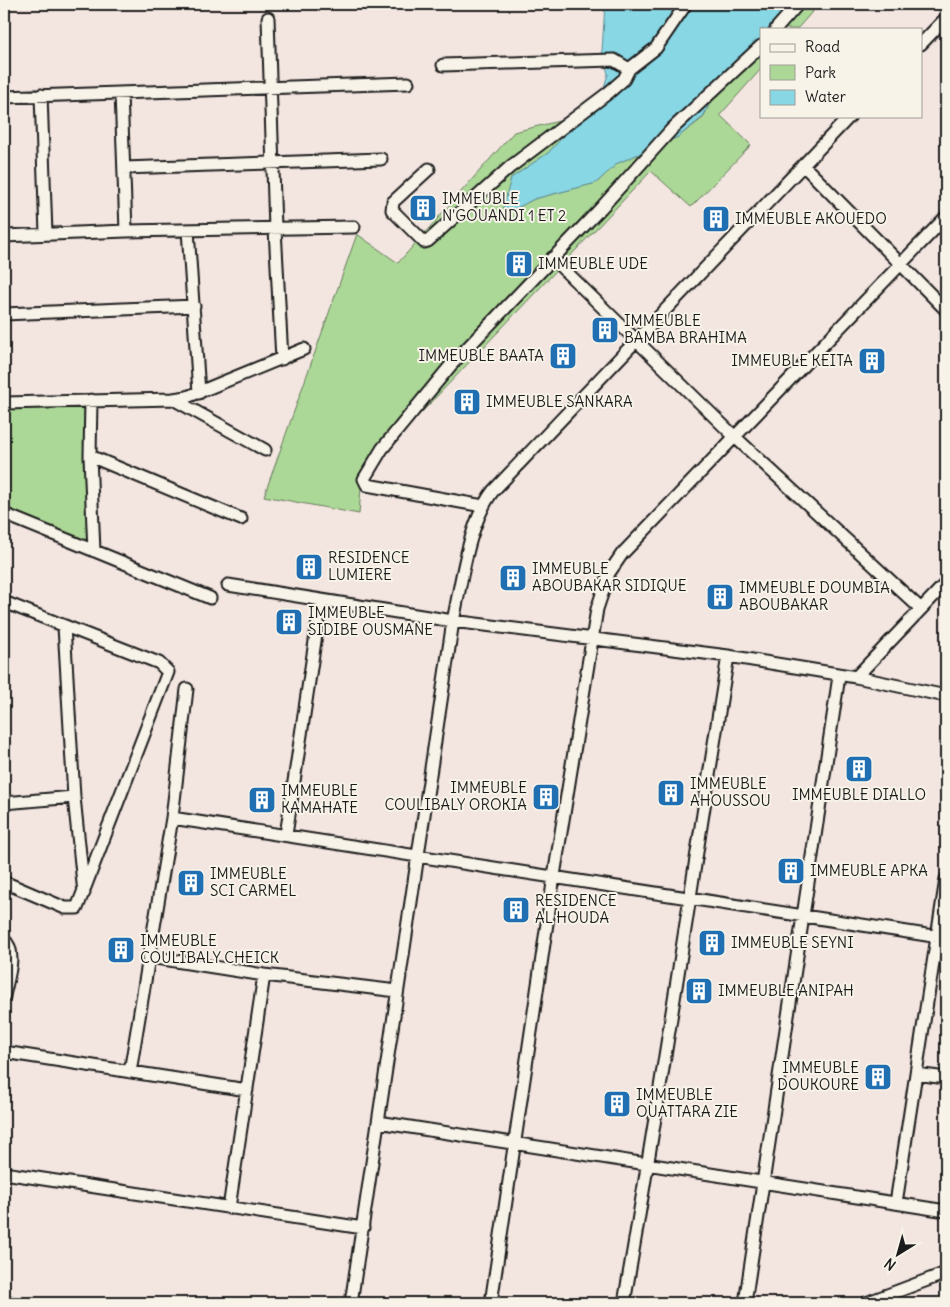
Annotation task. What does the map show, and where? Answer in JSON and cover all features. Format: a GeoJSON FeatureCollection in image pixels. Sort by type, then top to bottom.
{"type":"FeatureCollection","features":[{"type":"Feature","properties":{"kind":"street"},"geometry":{"type":"LineString","coordinates":[[429,169],[391,206],[392,210],[424,242],[428,241],[510,167],[624,80],[629,69],[656,48],[686,4]]}},
{"type":"Feature","properties":{"kind":"street"},"geometry":{"type":"LineString","coordinates":[[777,28],[798,4]]}},
{"type":"Feature","properties":{"kind":"street"},"geometry":{"type":"LineString","coordinates":[[268,18],[275,229],[282,359]]}},
{"type":"Feature","properties":{"kind":"street"},"geometry":{"type":"LineString","coordinates":[[922,43],[946,18]]}},
{"type":"Feature","properties":{"kind":"street"},"geometry":{"type":"LineString","coordinates":[[482,506],[367,485],[364,479],[382,449],[451,365],[601,208],[672,129],[760,47]]}},
{"type":"Feature","properties":{"kind":"street"},"geometry":{"type":"LineString","coordinates":[[443,65],[614,60],[629,69]]}},
{"type":"Feature","properties":{"kind":"street"},"geometry":{"type":"LineString","coordinates":[[4,97],[408,83]]}},
{"type":"Feature","properties":{"kind":"street"},"geometry":{"type":"LineString","coordinates":[[121,93],[126,231]]}},
{"type":"Feature","properties":{"kind":"street"},"geometry":{"type":"LineString","coordinates":[[41,95],[46,234]]}},
{"type":"Feature","properties":{"kind":"street"},"geometry":{"type":"LineString","coordinates":[[352,1303],[397,991],[420,856],[453,621],[474,530],[482,506],[493,491],[636,339],[848,118]]}},
{"type":"Feature","properties":{"kind":"street"},"geometry":{"type":"LineString","coordinates":[[124,168],[381,159]]}},
{"type":"Feature","properties":{"kind":"street"},"geometry":{"type":"LineString","coordinates":[[803,165],[946,310]]}},
{"type":"Feature","properties":{"kind":"street"},"geometry":{"type":"LineString","coordinates":[[491,1303],[554,876],[601,594],[615,565],[735,436],[946,217]]}},
{"type":"Feature","properties":{"kind":"street"},"geometry":{"type":"LineString","coordinates":[[4,236],[126,231],[354,227]]}},
{"type":"Feature","properties":{"kind":"street"},"geometry":{"type":"LineString","coordinates":[[188,230],[199,393]]}},
{"type":"Feature","properties":{"kind":"street"},"geometry":{"type":"LineString","coordinates":[[552,258],[735,436],[921,609]]}},
{"type":"Feature","properties":{"kind":"street"},"geometry":{"type":"LineString","coordinates":[[4,314],[194,306]]}},
{"type":"Feature","properties":{"kind":"street"},"geometry":{"type":"LineString","coordinates":[[4,403],[173,399],[199,393],[304,349]]}},
{"type":"Feature","properties":{"kind":"street"},"geometry":{"type":"LineString","coordinates":[[173,399],[266,450]]}},
{"type":"Feature","properties":{"kind":"street"},"geometry":{"type":"LineString","coordinates":[[91,400],[90,456],[94,551]]}},
{"type":"Feature","properties":{"kind":"street"},"geometry":{"type":"LineString","coordinates":[[90,456],[241,519]]}},
{"type":"Feature","properties":{"kind":"street"},"geometry":{"type":"LineString","coordinates":[[4,514],[210,598]]}},
{"type":"Feature","properties":{"kind":"street"},"geometry":{"type":"LineString","coordinates":[[856,677],[946,583]]}},
{"type":"Feature","properties":{"kind":"street"},"geometry":{"type":"LineString","coordinates":[[228,585],[453,621],[728,656],[839,676],[856,677],[946,696]]}},
{"type":"Feature","properties":{"kind":"street"},"geometry":{"type":"LineString","coordinates":[[286,835],[320,600]]}},
{"type":"Feature","properties":{"kind":"street"},"geometry":{"type":"LineString","coordinates":[[4,602],[159,663],[168,672],[84,896],[77,908],[71,910],[4,882]]}},
{"type":"Feature","properties":{"kind":"street"},"geometry":{"type":"LineString","coordinates":[[64,626],[74,797],[84,896]]}},
{"type":"Feature","properties":{"kind":"street"},"geometry":{"type":"LineString","coordinates":[[624,1303],[649,1163],[728,656]]}},
{"type":"Feature","properties":{"kind":"street"},"geometry":{"type":"LineString","coordinates":[[745,1303],[839,676]]}},
{"type":"Feature","properties":{"kind":"street"},"geometry":{"type":"LineString","coordinates":[[130,1072],[172,818],[187,689]]}},
{"type":"Feature","properties":{"kind":"street"},"geometry":{"type":"LineString","coordinates":[[4,803],[74,797]]}},
{"type":"Feature","properties":{"kind":"street"},"geometry":{"type":"LineString","coordinates":[[172,818],[941,937]]}},
{"type":"Feature","properties":{"kind":"street"},"geometry":{"type":"LineString","coordinates":[[896,1202],[916,1074],[941,937],[946,879]]}},
{"type":"Feature","properties":{"kind":"street"},"geometry":{"type":"LineString","coordinates":[[4,940],[8,944],[11,958],[4,996]]}},
{"type":"Feature","properties":{"kind":"street"},"geometry":{"type":"LineString","coordinates":[[150,957],[264,975],[397,991]]}},
{"type":"Feature","properties":{"kind":"street"},"geometry":{"type":"LineString","coordinates":[[229,1208],[264,975]]}},
{"type":"Feature","properties":{"kind":"street"},"geometry":{"type":"LineString","coordinates":[[4,1052],[247,1090]]}},
{"type":"Feature","properties":{"kind":"street"},"geometry":{"type":"LineString","coordinates":[[916,1074],[946,1078]]}},
{"type":"Feature","properties":{"kind":"street"},"geometry":{"type":"LineString","coordinates":[[378,1122],[946,1211]]}},
{"type":"Feature","properties":{"kind":"street"},"geometry":{"type":"LineString","coordinates":[[4,1173],[362,1228]]}},
{"type":"Feature","properties":{"kind":"street"},"geometry":{"type":"LineString","coordinates":[[866,1303],[946,1273]]}},
{"type":"Feature","properties":{"kind":"street"},"geometry":{"type":"LineString","coordinates":[[4,1302],[12,1303]]}},
{"type":"Feature","properties":{"kind":"green space"},"geometry":{"type":"Polygon","coordinates":[[[792,4],[819,4],[798,28],[779,28],[792,4]]]}},
{"type":"Feature","properties":{"kind":"green space"},"geometry":{"type":"Polygon","coordinates":[[[760,47],[760,70],[720,115],[751,145],[691,207],[651,171],[362,475],[359,514],[264,496],[357,234],[398,263],[514,132],[584,115],[548,153],[511,178],[508,192],[515,209],[534,199],[596,183],[618,163],[678,137],[703,118],[724,72],[760,47]]]}},
{"type":"Feature","properties":{"kind":"green space"},"geometry":{"type":"Polygon","coordinates":[[[84,405],[87,542],[4,507],[4,408],[84,405]]]}},
{"type":"Feature","properties":{"kind":"water"},"geometry":{"type":"Polygon","coordinates":[[[605,4],[792,4],[779,28],[760,28],[760,47],[724,72],[703,117],[678,137],[618,163],[596,183],[534,199],[515,209],[503,209],[511,178],[548,153],[602,94],[608,74],[602,51],[605,4]]]}},
{"type":"Feature","properties":{"kind":"place","name":"IMMEUBLE N'GOUANDI 1 ET 2"},"geometry":{"type":"Point","coordinates":[423,208]}},
{"type":"Feature","properties":{"kind":"place","name":"IMMEUBLE AKOUEDO"},"geometry":{"type":"Point","coordinates":[716,219]}},
{"type":"Feature","properties":{"kind":"place","name":"IMMEUBLE UDE"},"geometry":{"type":"Point","coordinates":[519,264]}},
{"type":"Feature","properties":{"kind":"place","name":"IMMEUBLE BAMBA BRAHIMA"},"geometry":{"type":"Point","coordinates":[605,330]}},
{"type":"Feature","properties":{"kind":"place","name":"IMMEUBLE BAATA"},"geometry":{"type":"Point","coordinates":[563,356]}},
{"type":"Feature","properties":{"kind":"place","name":"IMMEUBLE KEITA"},"geometry":{"type":"Point","coordinates":[872,361]}},
{"type":"Feature","properties":{"kind":"place","name":"IMMEUBLE SANKARA"},"geometry":{"type":"Point","coordinates":[467,402]}},
{"type":"Feature","properties":{"kind":"place","name":"RESIDENCE LUMIERE"},"geometry":{"type":"Point","coordinates":[309,567]}},
{"type":"Feature","properties":{"kind":"place","name":"IMMEUBLE ABOUBAKAR SIDIQUE"},"geometry":{"type":"Point","coordinates":[513,578]}},
{"type":"Feature","properties":{"kind":"place","name":"IMMEUBLE DOUMBIA ABOUBAKAR"},"geometry":{"type":"Point","coordinates":[720,597]}},
{"type":"Feature","properties":{"kind":"place","name":"IMMEUBLE SIDIBE OUSMANE"},"geometry":{"type":"Point","coordinates":[289,622]}},
{"type":"Feature","properties":{"kind":"place","name":"IMMEUBLE DIALLO"},"geometry":{"type":"Point","coordinates":[859,769]}},
{"type":"Feature","properties":{"kind":"place","name":"IMMEUBLE AHOUSSOU"},"geometry":{"type":"Point","coordinates":[671,793]}},
{"type":"Feature","properties":{"kind":"place","name":"IMMEUBLE COULIBALY OROKIA"},"geometry":{"type":"Point","coordinates":[546,797]}},
{"type":"Feature","properties":{"kind":"place","name":"IMMEUBLE KAMAHATE"},"geometry":{"type":"Point","coordinates":[262,800]}},
{"type":"Feature","properties":{"kind":"place","name":"IMMEUBLE APKA"},"geometry":{"type":"Point","coordinates":[791,871]}},
{"type":"Feature","properties":{"kind":"place","name":"IMMEUBLE SCI CARMEL"},"geometry":{"type":"Point","coordinates":[191,883]}},
{"type":"Feature","properties":{"kind":"place","name":"RESIDENCE AL HOUDA"},"geometry":{"type":"Point","coordinates":[516,910]}},
{"type":"Feature","properties":{"kind":"place","name":"IMMEUBLE SEYNI"},"geometry":{"type":"Point","coordinates":[712,943]}},
{"type":"Feature","properties":{"kind":"place","name":"IMMEUBLE COULIBALY CHEICK"},"geometry":{"type":"Point","coordinates":[121,950]}},
{"type":"Feature","properties":{"kind":"place","name":"IMMEUBLE ANIPAH"},"geometry":{"type":"Point","coordinates":[699,991]}},
{"type":"Feature","properties":{"kind":"place","name":"IMMEUBLE DOUKOURE"},"geometry":{"type":"Point","coordinates":[878,1077]}},
{"type":"Feature","properties":{"kind":"place","name":"IMMEUBLE OUATTARA ZIE"},"geometry":{"type":"Point","coordinates":[617,1104]}}]}
